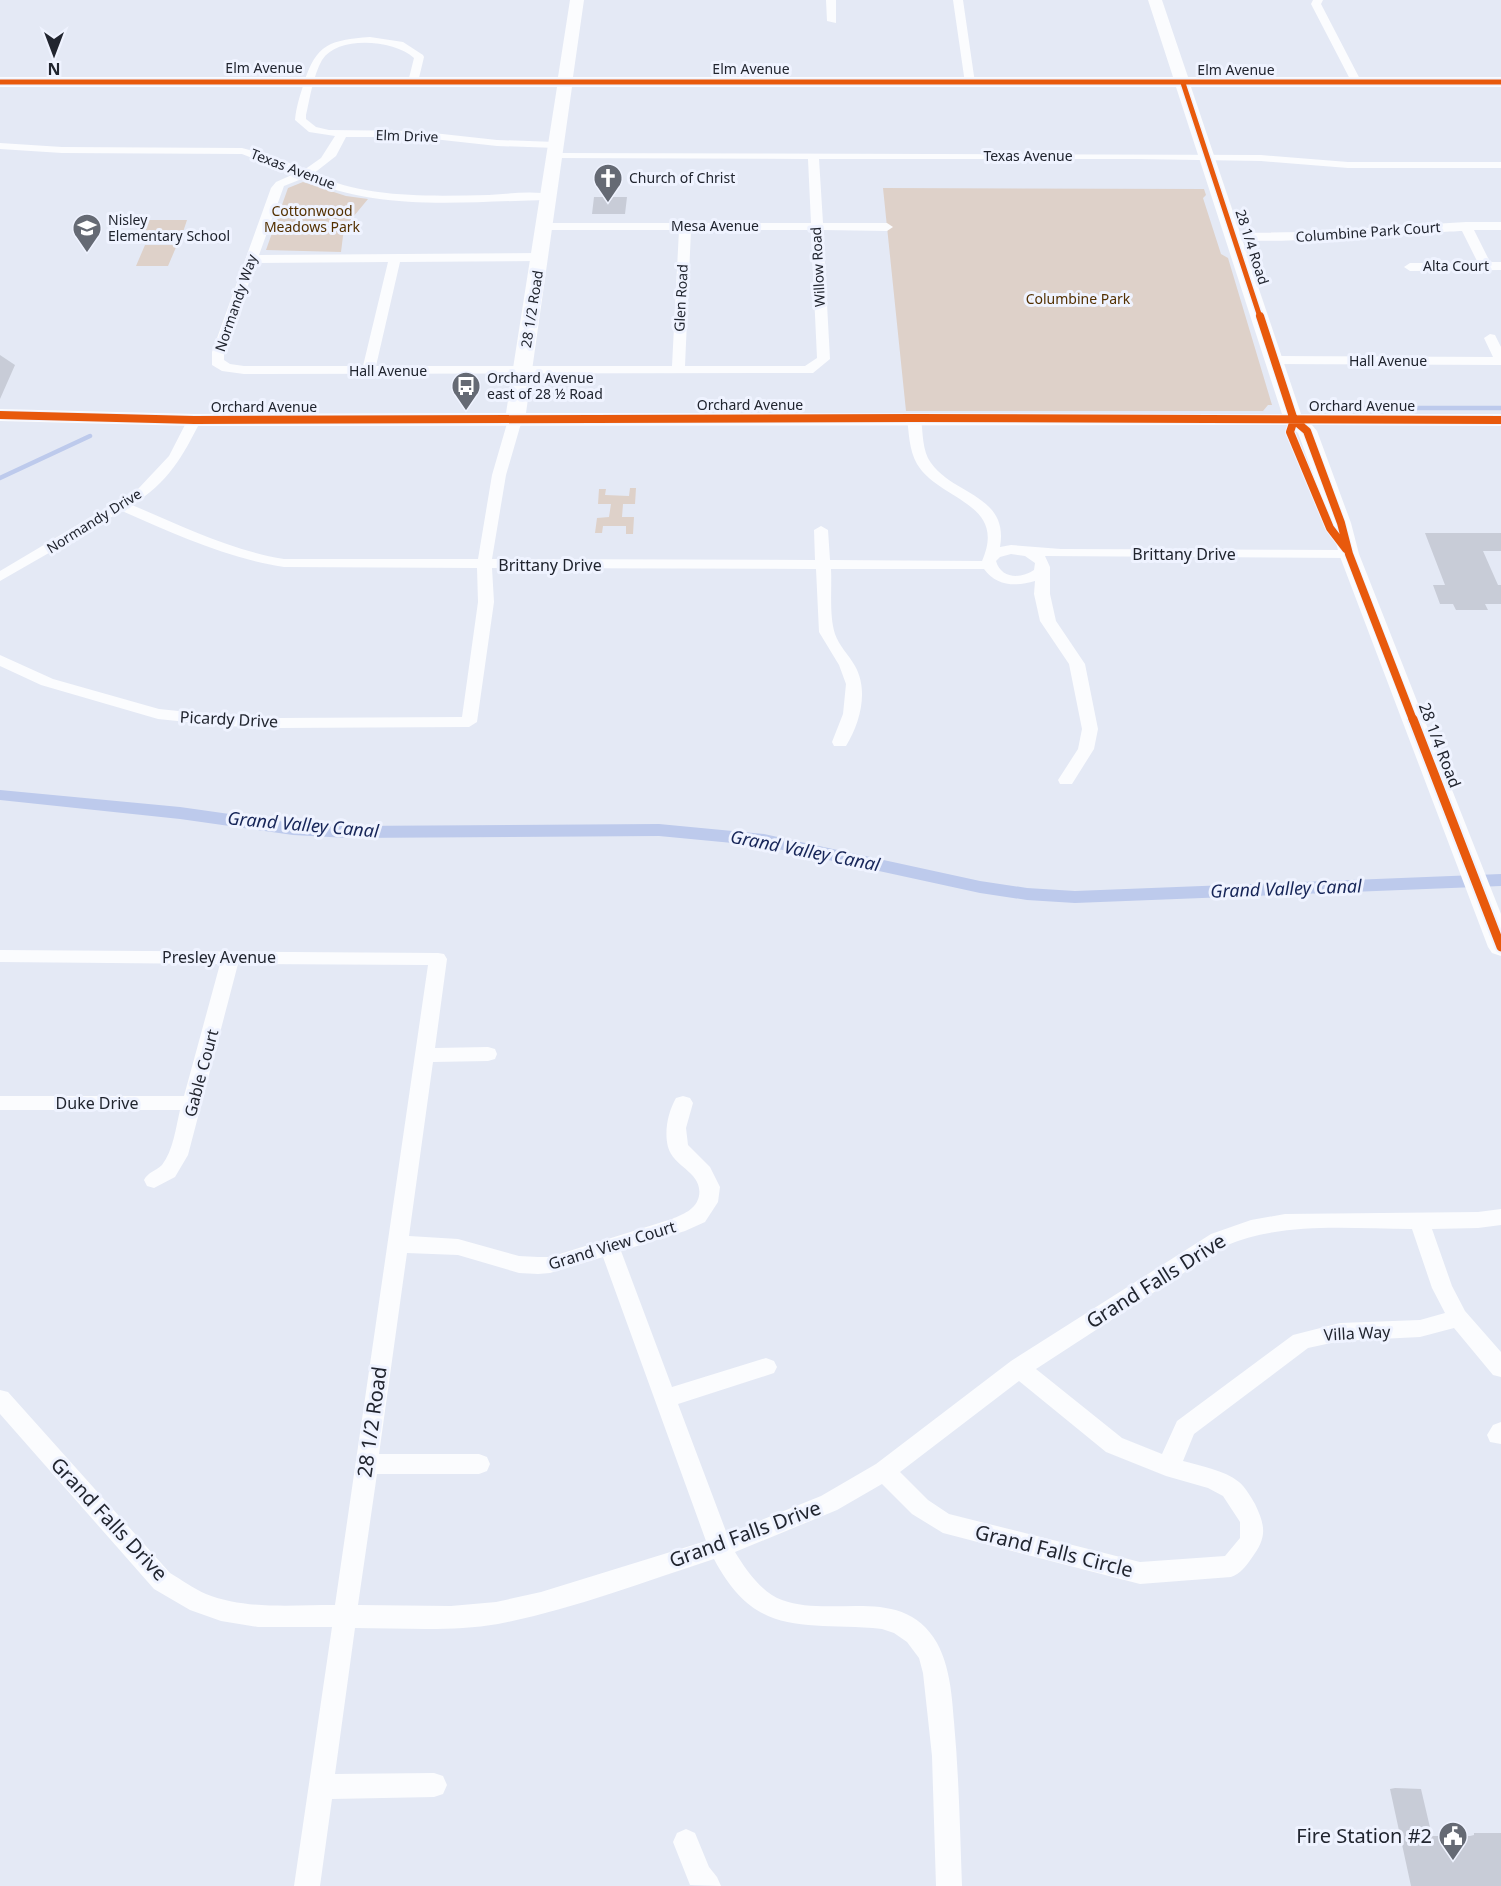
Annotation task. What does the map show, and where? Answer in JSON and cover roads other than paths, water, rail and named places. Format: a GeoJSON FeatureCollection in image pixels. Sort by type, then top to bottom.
{"type":"FeatureCollection","features":[{"type":"Feature","properties":{"kind":"street","name":"28 1/2 Road"},"geometry":{"type":"LineString","coordinates":[[469,722],[486,602],[484,565],[499,475],[515,420],[578,0]]}},
{"type":"Feature","properties":{"kind":"street"},"geometry":{"type":"LineString","coordinates":[[831,0],[832,21]]}},
{"type":"Feature","properties":{"kind":"street"},"geometry":{"type":"LineString","coordinates":[[958,0],[970,83]]}},
{"type":"Feature","properties":{"kind":"street","name":"28 1/4 Road"},"geometry":{"type":"LineString","coordinates":[[1155,0],[1294,420],[1307,431],[1350,554],[1501,947]]}},
{"type":"Feature","properties":{"kind":"street"},"geometry":{"type":"LineString","coordinates":[[1318,0],[1316,4],[1356,83]]}},
{"type":"Feature","properties":{"kind":"street"},"geometry":{"type":"LineString","coordinates":[[310,82],[319,57],[329,49],[371,40],[398,43],[414,50],[419,57],[412,82]]}},
{"type":"Feature","properties":{"kind":"street","name":"Elm Avenue"},"geometry":{"type":"LineString","coordinates":[[0,82],[1501,82]]}},
{"type":"Feature","properties":{"kind":"street","name":"Elm Drive"},"geometry":{"type":"LineString","coordinates":[[310,82],[300,120],[313,130],[342,134],[415,134],[555,150]]}},
{"type":"Feature","properties":{"kind":"street","name":"Normandy Way"},"geometry":{"type":"LineString","coordinates":[[221,366],[217,362],[218,352],[277,188],[280,184],[330,158],[338,148],[342,134]]}},
{"type":"Feature","properties":{"kind":"street","name":"Texas Avenue"},"geometry":{"type":"LineString","coordinates":[[0,146],[62,150],[242,151],[259,155],[358,193],[419,197],[549,197]]}},
{"type":"Feature","properties":{"kind":"street","name":"Texas Avenue"},"geometry":{"type":"LineString","coordinates":[[555,150],[813,156],[1207,157],[1348,165],[1501,165]]}},
{"type":"Feature","properties":{"kind":"street","name":"Willow Road"},"geometry":{"type":"LineString","coordinates":[[808,370],[824,359],[813,156]]}},
{"type":"Feature","properties":{"kind":"street","name":"Mesa Avenue"},"geometry":{"type":"LineString","coordinates":[[544,226],[887,227]]}},
{"type":"Feature","properties":{"kind":"street","name":"Glen Road"},"geometry":{"type":"LineString","coordinates":[[678,370],[685,226]]}},
{"type":"Feature","properties":{"kind":"street"},"geometry":{"type":"LineString","coordinates":[[1466,226],[1486,266]]}},
{"type":"Feature","properties":{"kind":"street","name":"Columbine Park Court"},"geometry":{"type":"LineString","coordinates":[[1234,237],[1315,236],[1466,226],[1501,226]]}},
{"type":"Feature","properties":{"kind":"street"},"geometry":{"type":"LineString","coordinates":[[251,258],[540,257]]}},
{"type":"Feature","properties":{"kind":"street"},"geometry":{"type":"LineString","coordinates":[[369,370],[395,258]]}},
{"type":"Feature","properties":{"kind":"street","name":"Alta Court"},"geometry":{"type":"LineString","coordinates":[[1410,267],[1501,266]]}},
{"type":"Feature","properties":{"kind":"street"},"geometry":{"type":"LineString","coordinates":[[1490,338],[1501,360]]}},
{"type":"Feature","properties":{"kind":"street","name":"Hall Avenue"},"geometry":{"type":"LineString","coordinates":[[1275,360],[1501,360]]}},
{"type":"Feature","properties":{"kind":"street","name":"Hall Avenue"},"geometry":{"type":"LineString","coordinates":[[221,366],[244,370],[808,370]]}},
{"type":"Feature","properties":{"kind":"street","name":"Orchard Avenue"},"geometry":{"type":"LineString","coordinates":[[0,415],[194,420],[914,418],[1501,420]]}},
{"type":"Feature","properties":{"kind":"street"},"geometry":{"type":"LineString","coordinates":[[914,418],[925,465],[941,481],[975,500],[991,517],[996,537],[990,561],[997,575],[1012,580],[1037,576],[1043,567]]}},
{"type":"Feature","properties":{"kind":"street","name":"Normandy Drive"},"geometry":{"type":"LineString","coordinates":[[0,577],[123,506],[142,492],[167,469],[194,420]]}},
{"type":"Feature","properties":{"kind":"street","name":"28 1/4 Road"},"geometry":{"type":"LineString","coordinates":[[1294,420],[1290,432],[1298,453],[1330,528],[1350,554]]}},
{"type":"Feature","properties":{"kind":"street"},"geometry":{"type":"LineString","coordinates":[[1341,523],[1344,494],[1327,449],[1331,439],[1354,426],[1397,420]]}},
{"type":"Feature","properties":{"kind":"street","name":"Brittany Drive"},"geometry":{"type":"LineString","coordinates":[[123,506],[228,551],[264,561],[311,565],[822,565],[990,561],[1006,550],[1061,553],[1350,554]]}},
{"type":"Feature","properties":{"kind":"street"},"geometry":{"type":"LineString","coordinates":[[821,530],[827,632],[832,644],[848,667],[853,683],[852,716],[840,742]]}},
{"type":"Feature","properties":{"kind":"street"},"geometry":{"type":"LineString","coordinates":[[1019,550],[1033,554],[1042,562],[1042,594],[1048,621],[1077,664],[1090,729],[1086,749],[1066,780]]}},
{"type":"Feature","properties":{"kind":"street","name":"Picardy Drive"},"geometry":{"type":"LineString","coordinates":[[0,660],[47,682],[158,714],[226,721],[278,723],[469,722]]}},
{"type":"Feature","properties":{"kind":"street","name":"Presley Avenue"},"geometry":{"type":"LineString","coordinates":[[0,956],[438,959]]}},
{"type":"Feature","properties":{"kind":"street","name":"Gable Court"},"geometry":{"type":"LineString","coordinates":[[154,1180],[168,1171],[178,1155],[231,957]]}},
{"type":"Feature","properties":{"kind":"street","name":"28 1/2 Road"},"geometry":{"type":"LineString","coordinates":[[307,1886],[438,959]]}},
{"type":"Feature","properties":{"kind":"street"},"geometry":{"type":"LineString","coordinates":[[424,1055],[488,1054]]}},
{"type":"Feature","properties":{"kind":"street","name":"Duke Drive"},"geometry":{"type":"LineString","coordinates":[[0,1103],[193,1103]]}},
{"type":"Feature","properties":{"kind":"street","name":"Grand View Court"},"geometry":{"type":"LineString","coordinates":[[398,1244],[439,1245],[478,1251],[508,1263],[529,1267],[550,1265],[678,1225],[698,1216],[708,1202],[710,1187],[703,1173],[678,1148],[676,1128],[683,1103]]}},
{"type":"Feature","properties":{"kind":"street","name":"Grand Falls Drive"},"geometry":{"type":"LineString","coordinates":[[2,1406],[162,1581],[198,1602],[221,1610],[258,1616],[451,1617],[496,1613],[542,1603],[720,1547],[829,1503],[884,1471],[1019,1368],[1218,1240],[1243,1229],[1258,1224],[1285,1221],[1478,1220],[1501,1217]]}},
{"type":"Feature","properties":{"kind":"street"},"geometry":{"type":"LineString","coordinates":[[1419,1220],[1442,1288],[1458,1317],[1501,1368]]}},
{"type":"Feature","properties":{"kind":"street"},"geometry":{"type":"LineString","coordinates":[[609,1246],[720,1547],[731,1569],[759,1599],[780,1611],[807,1616],[870,1616],[895,1621],[914,1632],[927,1648],[936,1670],[944,1738],[949,1886]]}},
{"type":"Feature","properties":{"kind":"street","name":"Villa Way"},"geometry":{"type":"LineString","coordinates":[[1166,1466],[1176,1452],[1185,1428],[1301,1341],[1320,1334],[1353,1330],[1408,1332],[1448,1322],[1458,1317]]}},
{"type":"Feature","properties":{"kind":"street"},"geometry":{"type":"LineString","coordinates":[[665,1399],[766,1367]]}},
{"type":"Feature","properties":{"kind":"street","name":"Grand Falls Circle"},"geometry":{"type":"LineString","coordinates":[[884,1471],[920,1507],[943,1523],[1140,1573],[1232,1566],[1251,1541],[1252,1522],[1243,1504],[1231,1489],[1214,1480],[1166,1466],[1114,1445],[1019,1368]]}},
{"type":"Feature","properties":{"kind":"street"},"geometry":{"type":"LineString","coordinates":[[366,1464],[478,1464]]}},
{"type":"Feature","properties":{"kind":"street"},"geometry":{"type":"LineString","coordinates":[[321,1787],[434,1785]]}},
{"type":"Feature","properties":{"kind":"street"},"geometry":{"type":"LineString","coordinates":[[686,1842],[699,1876],[708,1886]]}},
{"type":"Feature","properties":{"kind":"waterway"},"geometry":{"type":"LineString","coordinates":[[1313,408],[1501,408]]}},
{"type":"Feature","properties":{"kind":"waterway"},"geometry":{"type":"LineString","coordinates":[[0,478],[90,436]]}},
{"type":"Feature","properties":{"kind":"waterway","name":"Grand Valley Canal"},"geometry":{"type":"LineString","coordinates":[[0,795],[180,813],[293,829],[348,832],[659,830],[764,840],[980,887],[1027,894],[1075,897],[1501,880]]}},
{"type":"Feature","properties":{"kind":"place","name":"Church of Christ"},"geometry":{"type":"Point","coordinates":[608,204]}},
{"type":"Feature","properties":{"kind":"place","name":"Nisley Elementary School"},"geometry":{"type":"Point","coordinates":[87,254]}},
{"type":"Feature","properties":{"kind":"place","name":"Orchard Avenue east of 28 ½ Road"},"geometry":{"type":"Point","coordinates":[466,412]}},
{"type":"Feature","properties":{"kind":"place","name":"Fire Station #2"},"geometry":{"type":"Point","coordinates":[1453,1862]}},
{"type":"Feature","properties":{"kind":"park label","name":"Cottonwood Meadows Park"},"geometry":{"type":"Point","coordinates":[312,220]}},
{"type":"Feature","properties":{"kind":"park label","name":"Columbine Park"},"geometry":{"type":"Point","coordinates":[1078,299]}}]}
